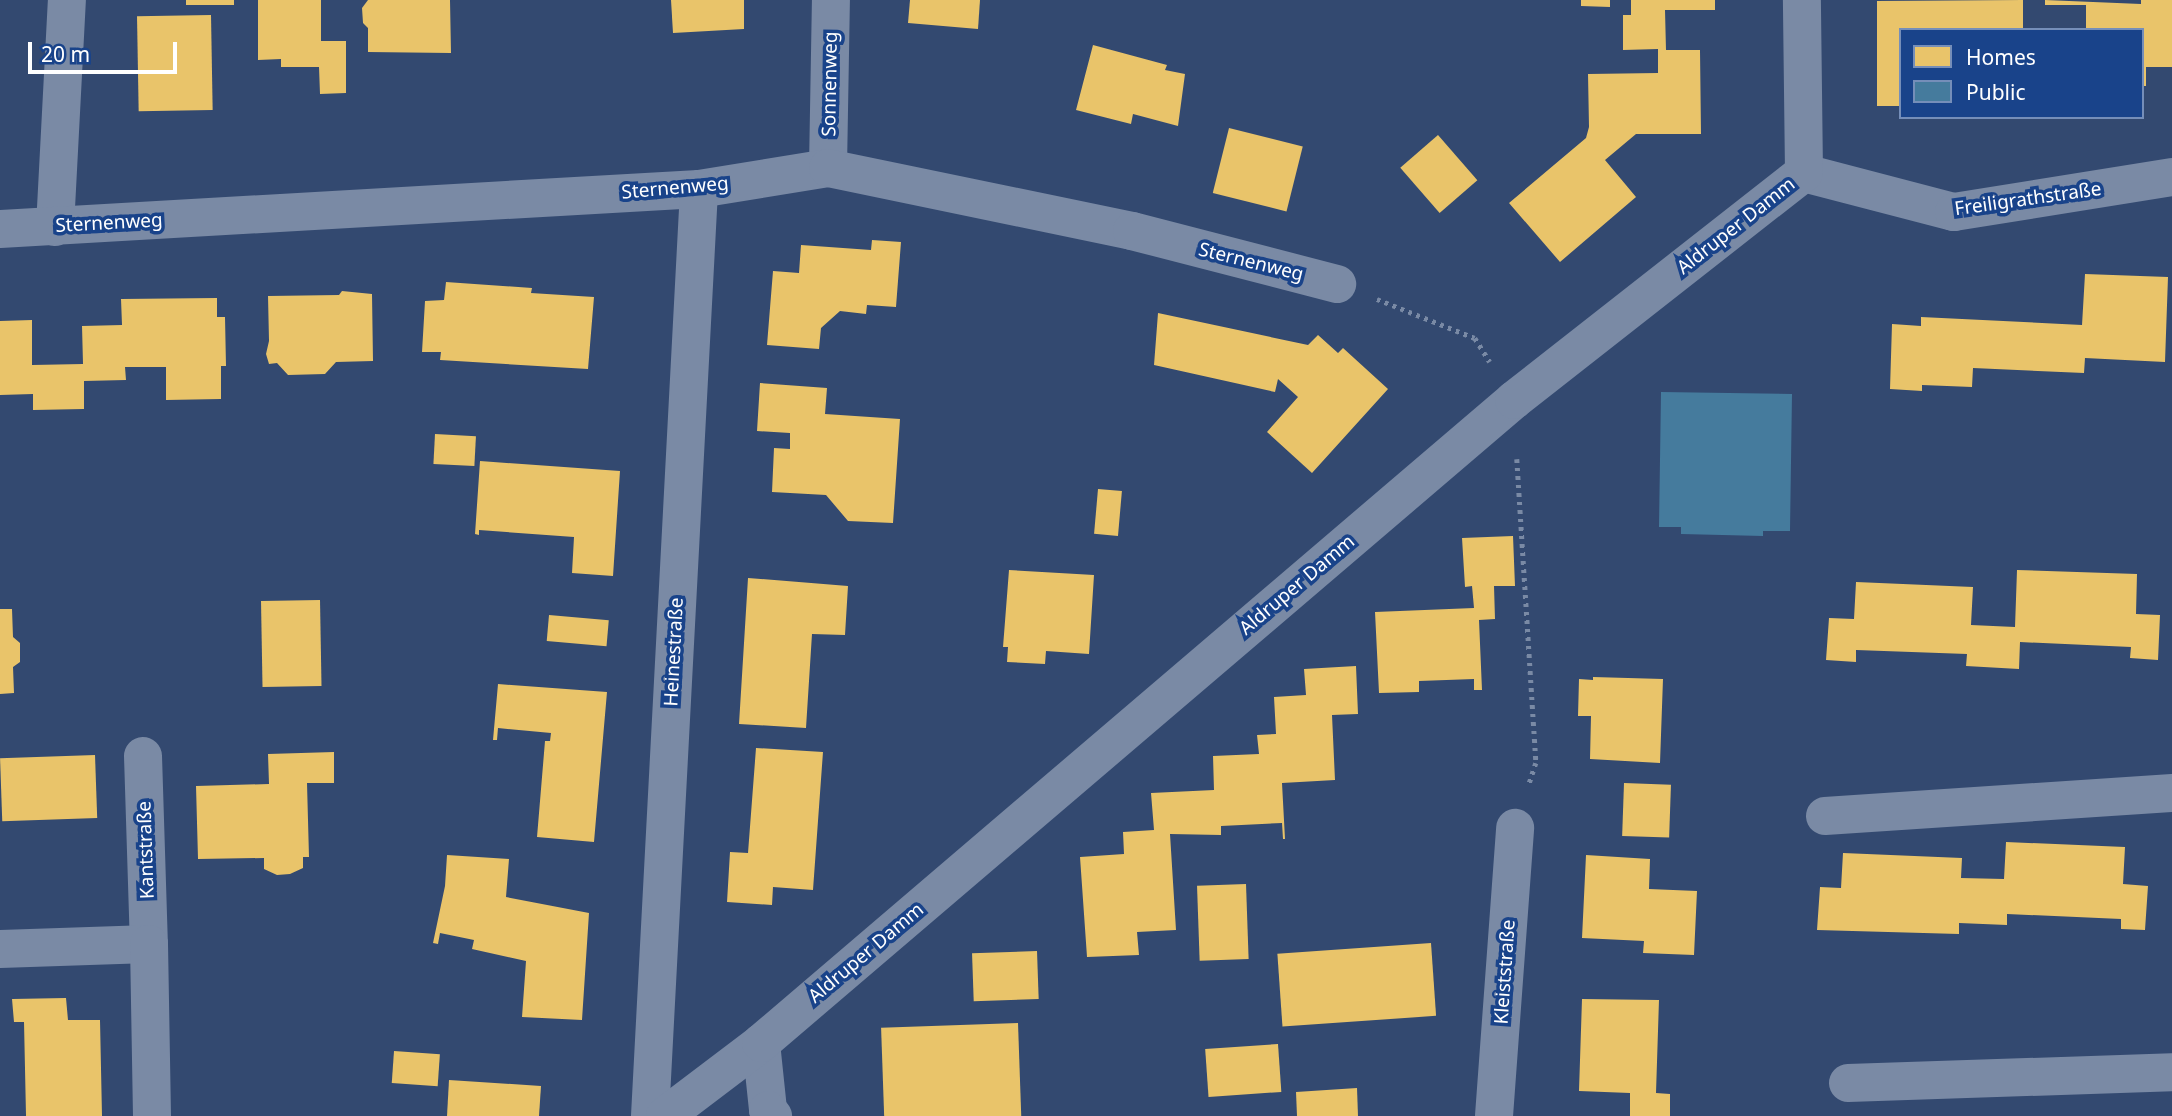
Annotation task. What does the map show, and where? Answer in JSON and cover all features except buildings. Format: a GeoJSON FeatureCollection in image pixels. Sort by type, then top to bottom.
{"type":"FeatureCollection","features":[{"type":"Feature","properties":{"kind":"street"},"geometry":{"type":"LineString","coordinates":[[55,227],[68,0]]}},
{"type":"Feature","properties":{"kind":"street","name":"Sonnenweg"},"geometry":{"type":"LineString","coordinates":[[828,167],[831,0]]}},
{"type":"Feature","properties":{"kind":"street","name":"Aldruper Damm"},"geometry":{"type":"LineString","coordinates":[[666,1116],[761,1043],[1514,400],[1804,173],[1802,0]]}},
{"type":"Feature","properties":{"kind":"street","name":"Sternenweg"},"geometry":{"type":"LineString","coordinates":[[0,229],[699,188],[828,167],[1132,231],[1337,284]]}},
{"type":"Feature","properties":{"kind":"street","name":"Freiligrathstraße"},"geometry":{"type":"LineString","coordinates":[[1804,173],[1954,212],[2172,177]]}},
{"type":"Feature","properties":{"kind":"street","name":"Heinestraße"},"geometry":{"type":"LineString","coordinates":[[650,1116],[699,188]]}},
{"type":"Feature","properties":{"kind":"street","name":"Kantstraße"},"geometry":{"type":"LineString","coordinates":[[143,756],[152,1116]]}},
{"type":"Feature","properties":{"kind":"street"},"geometry":{"type":"LineString","coordinates":[[1825,816],[2172,793]]}},
{"type":"Feature","properties":{"kind":"street","name":"Kleiststraße"},"geometry":{"type":"LineString","coordinates":[[1494,1116],[1516,828]]}},
{"type":"Feature","properties":{"kind":"street"},"geometry":{"type":"LineString","coordinates":[[0,949],[149,944]]}},
{"type":"Feature","properties":{"kind":"street"},"geometry":{"type":"LineString","coordinates":[[761,1043],[768,1110],[773,1116]]}},
{"type":"Feature","properties":{"kind":"street"},"geometry":{"type":"LineString","coordinates":[[1848,1083],[2172,1072]]}},
{"type":"Feature","properties":{"kind":"path"},"geometry":{"type":"LineString","coordinates":[[1337,284],[1475,338],[1514,400],[1535,763],[1516,828]]}}]}
